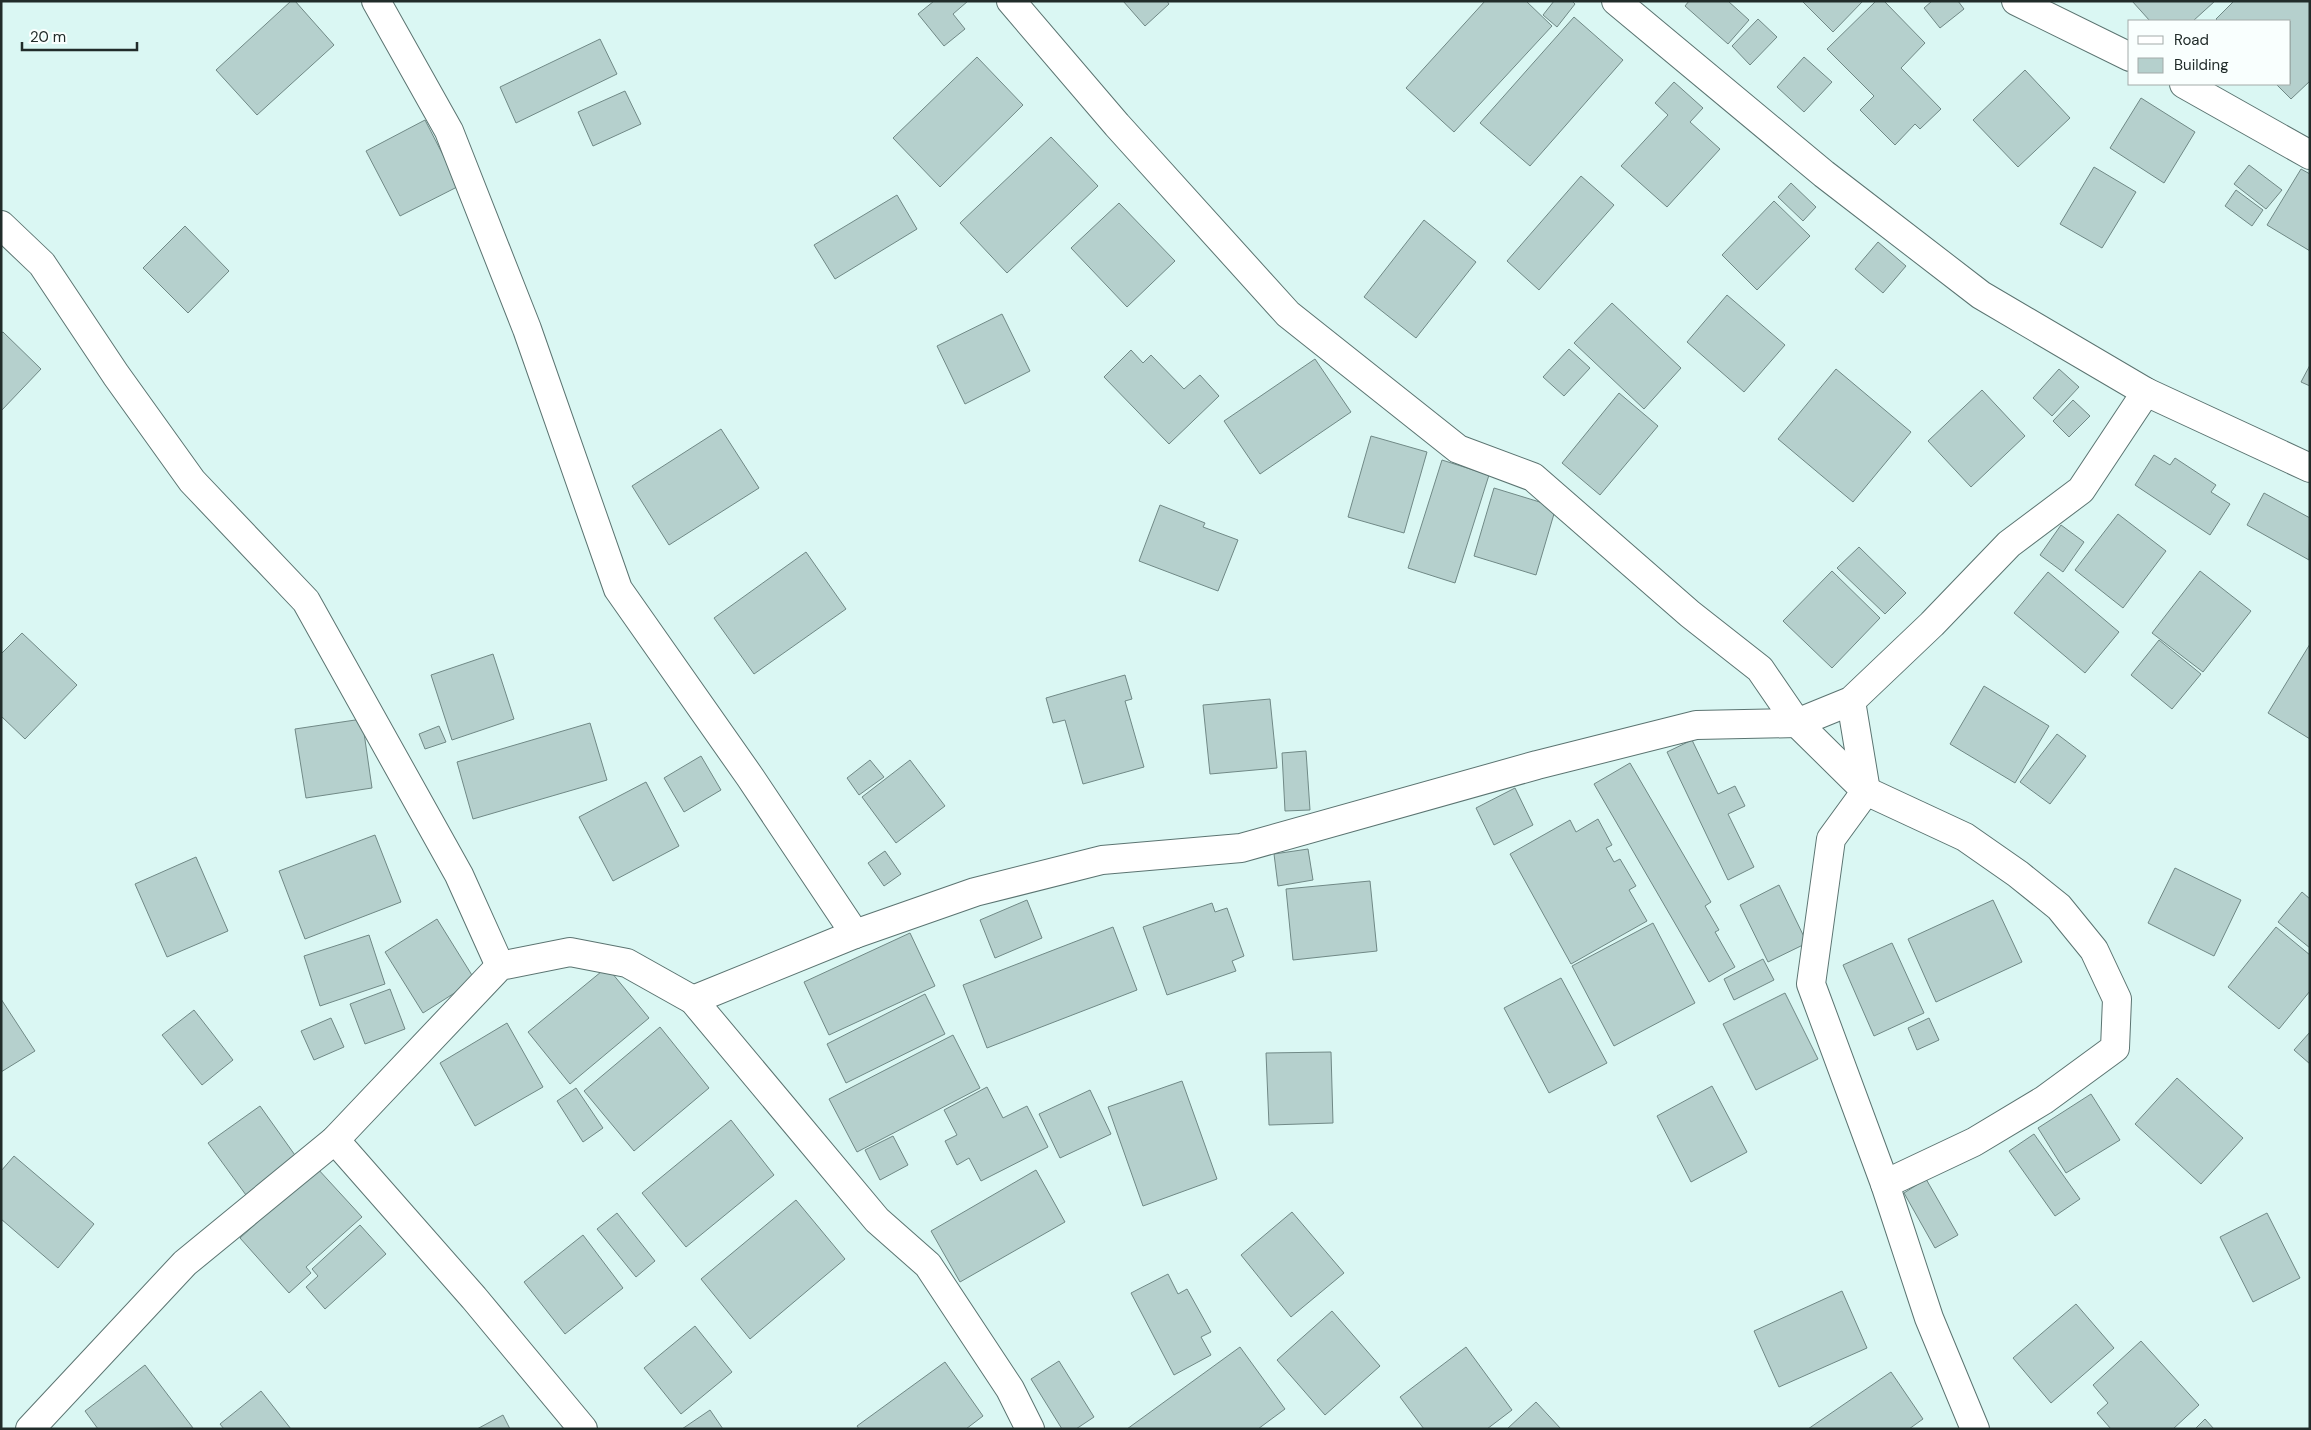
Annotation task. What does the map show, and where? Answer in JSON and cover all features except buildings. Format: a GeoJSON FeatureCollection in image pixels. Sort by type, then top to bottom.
{"type":"FeatureCollection","features":[{"type":"Feature","properties":{"kind":"street"},"geometry":{"type":"LineString","coordinates":[[376,1],[449,131],[527,329],[618,589],[750,778],[855,934]]}},
{"type":"Feature","properties":{"kind":"street"},"geometry":{"type":"LineString","coordinates":[[1012,1],[1118,125],[1288,314],[1458,449],[1533,477],[1588,527],[1690,614],[1760,669],[1797,723],[1866,791],[1965,837],[2018,874],[2052,902],[2094,950],[2117,999],[2115,1048],[2028,1110],[1974,1142],[1885,1184]]}},
{"type":"Feature","properties":{"kind":"street"},"geometry":{"type":"LineString","coordinates":[[1616,1],[1824,174],[1981,295],[2146,392],[2310,468]]}},
{"type":"Feature","properties":{"kind":"street"},"geometry":{"type":"LineString","coordinates":[[2016,1],[2128,56]]}},
{"type":"Feature","properties":{"kind":"street"},"geometry":{"type":"LineString","coordinates":[[2186,85],[2310,155]]}},
{"type":"Feature","properties":{"kind":"street"},"geometry":{"type":"LineString","coordinates":[[1,226],[42,264],[116,375],[192,481],[306,601],[459,875],[500,966]]}},
{"type":"Feature","properties":{"kind":"street"},"geometry":{"type":"LineString","coordinates":[[693,1000],[855,934],[975,892],[1102,860],[1241,848],[1537,765],[1696,725],[1797,723],[1851,701],[1932,624],[2009,544],[2081,490],[2146,392]]}},
{"type":"Feature","properties":{"kind":"street"},"geometry":{"type":"LineString","coordinates":[[1851,701],[1866,791],[1831,839],[1811,984],[1885,1184],[1929,1318],[1975,1429]]}},
{"type":"Feature","properties":{"kind":"street"},"geometry":{"type":"LineString","coordinates":[[30,1429],[185,1264],[335,1140],[500,966],[570,952],[628,963],[693,1000],[877,1220],[928,1265],[1010,1389],[1030,1429]]}},
{"type":"Feature","properties":{"kind":"street"},"geometry":{"type":"LineString","coordinates":[[335,1140],[474,1298],[583,1429]]}}]}
